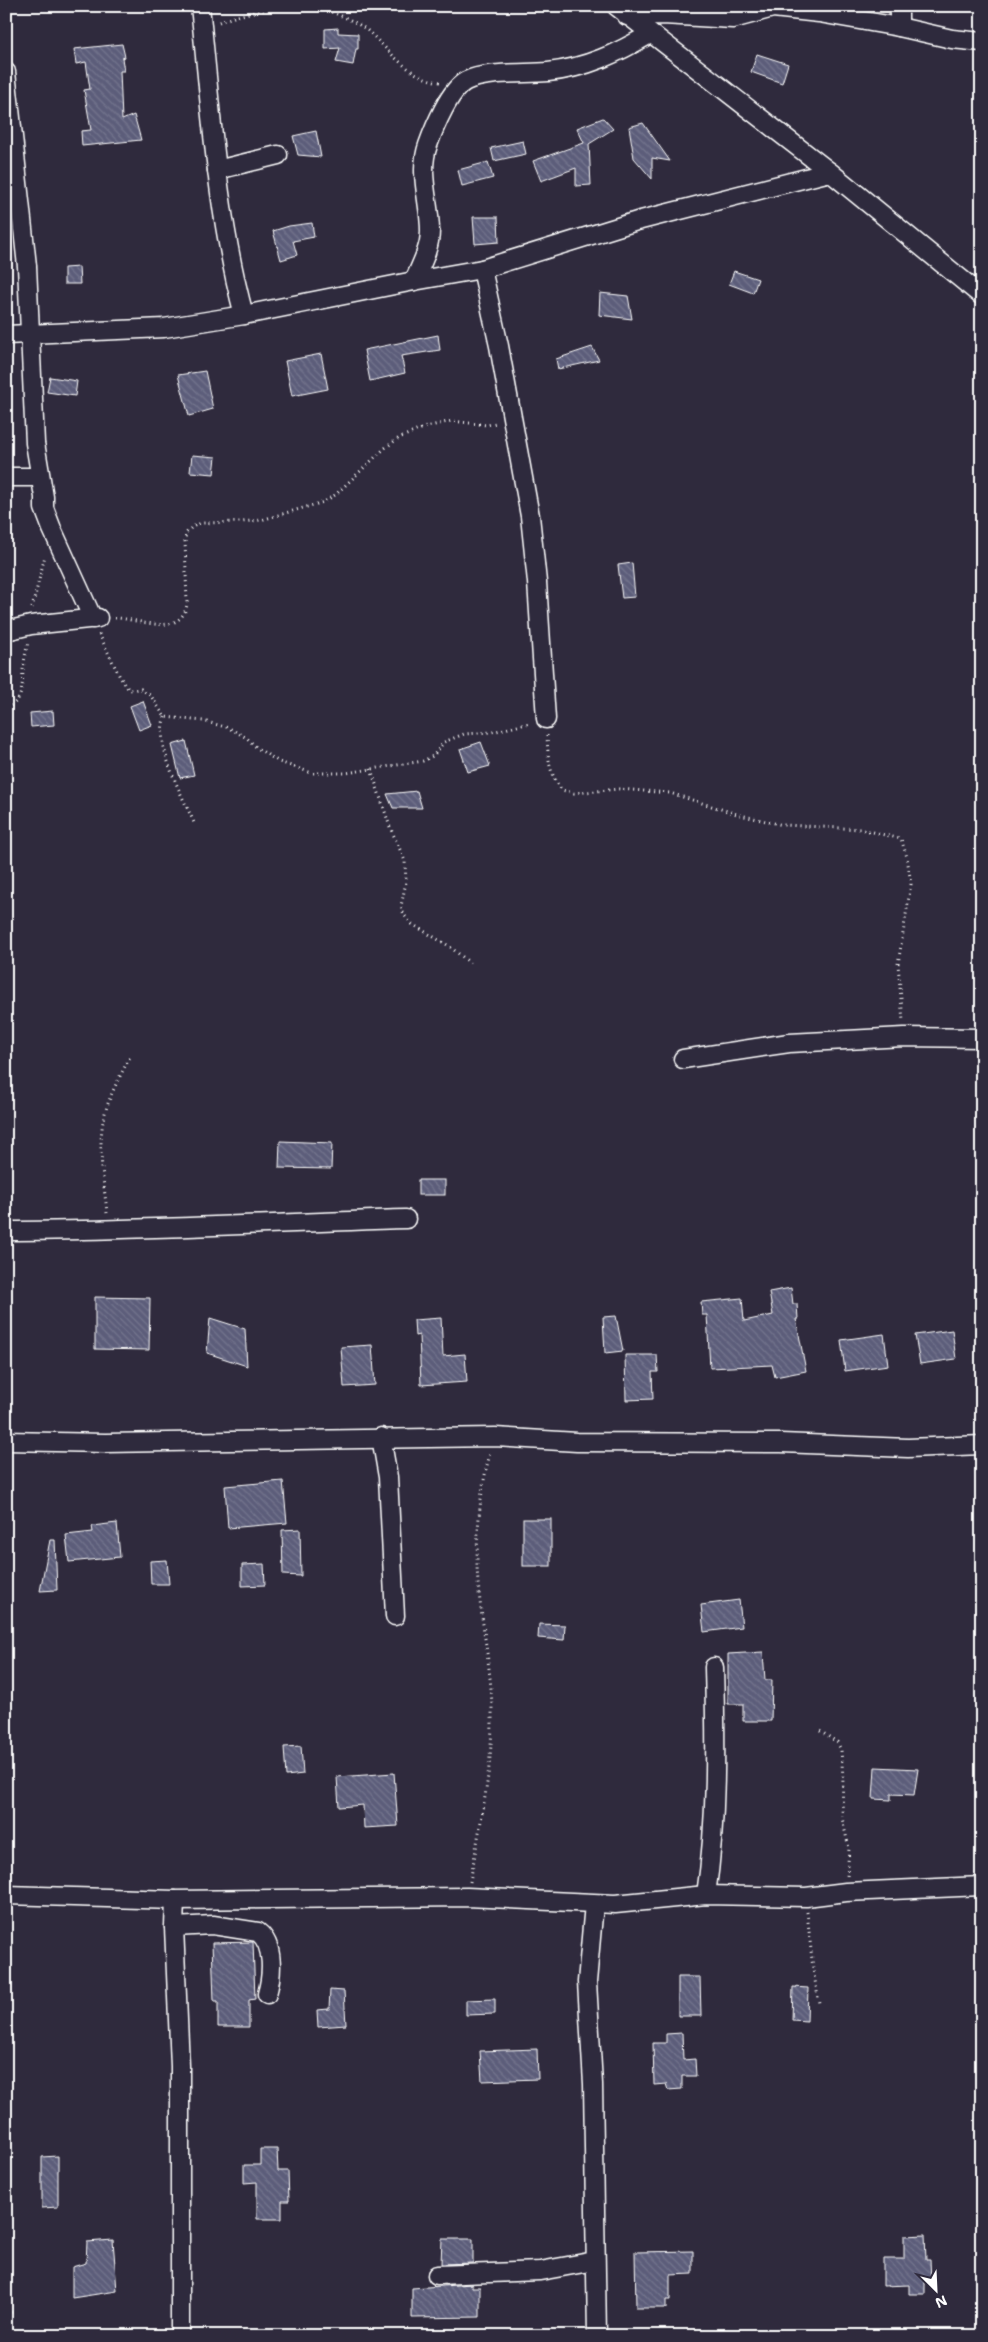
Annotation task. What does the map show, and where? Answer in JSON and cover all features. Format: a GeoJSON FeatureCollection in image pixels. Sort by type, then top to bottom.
{"type":"FeatureCollection","features":[{"type":"Feature","properties":{"kind":"street"},"geometry":{"type":"LineString","coordinates":[[200,6],[217,170],[231,266],[244,315]]}},
{"type":"Feature","properties":{"kind":"street"},"geometry":{"type":"LineString","coordinates":[[899,6],[899,27]]}},
{"type":"Feature","properties":{"kind":"street"},"geometry":{"type":"LineString","coordinates":[[621,11],[664,15],[773,8],[819,13],[899,27],[952,39],[982,42]]}},
{"type":"Feature","properties":{"kind":"street"},"geometry":{"type":"LineString","coordinates":[[621,11],[830,172],[982,296]]}},
{"type":"Feature","properties":{"kind":"street"},"geometry":{"type":"LineString","coordinates":[[414,281],[426,252],[430,232],[423,174],[425,153],[449,100],[460,84],[481,76],[553,71],[587,64],[603,59],[650,34]]}},
{"type":"Feature","properties":{"kind":"street"},"geometry":{"type":"LineString","coordinates":[[6,72],[9,129],[27,266],[32,334],[32,394],[35,443],[44,508],[93,619],[31,625],[6,631]]}},
{"type":"Feature","properties":{"kind":"street"},"geometry":{"type":"LineString","coordinates":[[217,170],[278,155]]}},
{"type":"Feature","properties":{"kind":"street"},"geometry":{"type":"LineString","coordinates":[[6,335],[164,328],[244,315],[482,269],[637,221],[830,172]]}},
{"type":"Feature","properties":{"kind":"street"},"geometry":{"type":"LineString","coordinates":[[482,269],[499,346],[530,516],[546,720]]}},
{"type":"Feature","properties":{"kind":"street"},"geometry":{"type":"LineString","coordinates":[[6,477],[40,477]]}},
{"type":"Feature","properties":{"kind":"street"},"geometry":{"type":"LineString","coordinates":[[683,1059],[789,1042],[904,1037],[982,1038]]}},
{"type":"Feature","properties":{"kind":"street"},"geometry":{"type":"LineString","coordinates":[[6,1231],[108,1231],[250,1223],[406,1218]]}},
{"type":"Feature","properties":{"kind":"street"},"geometry":{"type":"LineString","coordinates":[[381,1437],[388,1477],[395,1616]]}},
{"type":"Feature","properties":{"kind":"street"},"geometry":{"type":"LineString","coordinates":[[6,1441],[105,1443],[381,1437],[495,1437],[577,1442],[781,1443],[908,1448],[982,1445]]}},
{"type":"Feature","properties":{"kind":"street"},"geometry":{"type":"LineString","coordinates":[[706,1895],[712,1851],[714,1668]]}},
{"type":"Feature","properties":{"kind":"street"},"geometry":{"type":"LineString","coordinates":[[6,1895],[175,1900],[467,1897],[594,1904],[706,1895],[806,1896],[846,1892],[982,1886]]}},
{"type":"Feature","properties":{"kind":"street"},"geometry":{"type":"LineString","coordinates":[[175,1900],[174,1927],[180,2066],[180,2336]]}},
{"type":"Feature","properties":{"kind":"street"},"geometry":{"type":"LineString","coordinates":[[594,1904],[587,1982],[593,2084],[597,2336]]}},
{"type":"Feature","properties":{"kind":"street"},"geometry":{"type":"LineString","coordinates":[[174,1927],[213,1925],[253,1931],[260,1934],[265,1942],[270,1960],[267,1994]]}},
{"type":"Feature","properties":{"kind":"street"},"geometry":{"type":"LineString","coordinates":[[437,2275],[540,2271],[595,2261]]}},
{"type":"Feature","properties":{"kind":"path"},"geometry":{"type":"LineString","coordinates":[[203,32],[221,21],[244,15],[311,6],[328,11],[368,30],[395,59],[413,71],[437,82],[460,84]]}},
{"type":"Feature","properties":{"kind":"path"},"geometry":{"type":"LineString","coordinates":[[165,717],[151,696],[141,689],[129,690],[120,677],[93,619],[120,618],[164,625],[180,619],[186,611],[187,605],[185,540],[188,530],[196,525],[262,520],[324,502],[335,495],[385,448],[399,438],[426,427],[452,421],[486,425],[511,419]]}},
{"type":"Feature","properties":{"kind":"path"},"geometry":{"type":"LineString","coordinates":[[6,708],[14,705],[22,691],[23,669],[31,625],[33,598],[52,529]]}},
{"type":"Feature","properties":{"kind":"path"},"geometry":{"type":"LineString","coordinates":[[165,717],[194,719],[229,728],[247,738],[279,762],[304,772],[328,774],[423,760],[433,756],[444,742],[464,734],[492,732],[546,720],[547,753],[551,774],[562,790],[574,793],[619,789],[670,793],[740,815],[783,825],[861,829],[901,839],[907,857],[911,884],[898,964],[904,1037]]}},
{"type":"Feature","properties":{"kind":"path"},"geometry":{"type":"LineString","coordinates":[[165,717],[161,726],[168,761],[195,825]]}},
{"type":"Feature","properties":{"kind":"path"},"geometry":{"type":"LineString","coordinates":[[371,769],[390,827],[405,861],[406,882],[401,906],[404,915],[412,924],[449,946],[470,963]]}},
{"type":"Feature","properties":{"kind":"path"},"geometry":{"type":"LineString","coordinates":[[108,1231],[101,1135],[108,1104],[130,1057]]}},
{"type":"Feature","properties":{"kind":"path"},"geometry":{"type":"LineString","coordinates":[[467,1897],[486,1796],[491,1730],[490,1673],[477,1567],[480,1504],[487,1464],[495,1437]]}},
{"type":"Feature","properties":{"kind":"path"},"geometry":{"type":"LineString","coordinates":[[820,1730],[828,1734],[841,1750],[843,1777],[842,1818],[849,1848],[846,1892]]}},
{"type":"Feature","properties":{"kind":"path"},"geometry":{"type":"LineString","coordinates":[[806,1896],[810,1953],[819,2003]]}},
{"type":"Feature","properties":{"kind":"path"},"geometry":{"type":"LineString","coordinates":[[6,2313],[14,2312]]}},
{"type":"Feature","properties":{"kind":"building"},"geometry":{"type":"Polygon","coordinates":[[[338,28],[338,33],[358,34],[358,49],[356,49],[353,65],[336,62],[340,48],[325,49],[325,29],[338,28]]]}},
{"type":"Feature","properties":{"kind":"building"},"geometry":{"type":"Polygon","coordinates":[[[122,44],[125,57],[122,58],[124,71],[120,71],[122,120],[134,115],[141,140],[82,146],[81,131],[91,130],[84,90],[90,89],[86,62],[76,64],[74,49],[122,44]]]}},
{"type":"Feature","properties":{"kind":"building"},"geometry":{"type":"Polygon","coordinates":[[[757,54],[788,64],[782,83],[751,72],[757,54]]]}},
{"type":"Feature","properties":{"kind":"building"},"geometry":{"type":"Polygon","coordinates":[[[603,118],[613,129],[589,144],[591,185],[576,186],[576,168],[541,181],[533,161],[584,143],[577,128],[603,118]]]}},
{"type":"Feature","properties":{"kind":"building"},"geometry":{"type":"Polygon","coordinates":[[[643,123],[670,161],[652,158],[652,179],[634,158],[629,127],[643,123]]]}},
{"type":"Feature","properties":{"kind":"building"},"geometry":{"type":"Polygon","coordinates":[[[316,131],[321,157],[298,155],[293,136],[316,131]]]}},
{"type":"Feature","properties":{"kind":"building"},"geometry":{"type":"Polygon","coordinates":[[[523,141],[526,154],[494,161],[491,148],[523,141]]]}},
{"type":"Feature","properties":{"kind":"building"},"geometry":{"type":"Polygon","coordinates":[[[488,162],[493,178],[462,186],[458,170],[488,162]]]}},
{"type":"Feature","properties":{"kind":"building"},"geometry":{"type":"Polygon","coordinates":[[[473,217],[498,217],[499,242],[475,244],[473,217]]]}},
{"type":"Feature","properties":{"kind":"building"},"geometry":{"type":"Polygon","coordinates":[[[312,223],[314,237],[293,241],[297,255],[281,260],[273,231],[289,226],[312,223]]]}},
{"type":"Feature","properties":{"kind":"building"},"geometry":{"type":"Polygon","coordinates":[[[79,267],[80,284],[64,284],[64,268],[79,267]]]}},
{"type":"Feature","properties":{"kind":"building"},"geometry":{"type":"Polygon","coordinates":[[[734,271],[758,279],[753,293],[729,284],[734,271]]]}},
{"type":"Feature","properties":{"kind":"building"},"geometry":{"type":"Polygon","coordinates":[[[600,293],[628,296],[632,319],[599,315],[600,293]]]}},
{"type":"Feature","properties":{"kind":"building"},"geometry":{"type":"Polygon","coordinates":[[[438,335],[440,350],[401,356],[405,373],[370,381],[364,350],[438,335]]]}},
{"type":"Feature","properties":{"kind":"building"},"geometry":{"type":"Polygon","coordinates":[[[592,347],[599,360],[558,369],[556,359],[592,347]]]}},
{"type":"Feature","properties":{"kind":"building"},"geometry":{"type":"Polygon","coordinates":[[[321,354],[328,389],[292,396],[285,361],[321,354]]]}},
{"type":"Feature","properties":{"kind":"building"},"geometry":{"type":"Polygon","coordinates":[[[205,371],[213,409],[189,416],[178,375],[205,371]]]}},
{"type":"Feature","properties":{"kind":"building"},"geometry":{"type":"Polygon","coordinates":[[[50,377],[77,381],[75,396],[47,392],[50,377]]]}},
{"type":"Feature","properties":{"kind":"building"},"geometry":{"type":"Polygon","coordinates":[[[192,455],[216,457],[214,474],[190,472],[192,455]]]}},
{"type":"Feature","properties":{"kind":"building"},"geometry":{"type":"Polygon","coordinates":[[[632,563],[635,597],[622,598],[618,565],[632,563]]]}},
{"type":"Feature","properties":{"kind":"building"},"geometry":{"type":"Polygon","coordinates":[[[143,701],[152,725],[139,730],[130,706],[143,701]]]}},
{"type":"Feature","properties":{"kind":"building"},"geometry":{"type":"Polygon","coordinates":[[[53,711],[54,725],[31,727],[30,713],[53,711]]]}},
{"type":"Feature","properties":{"kind":"building"},"geometry":{"type":"Polygon","coordinates":[[[186,741],[194,775],[180,778],[172,745],[186,741]]]}},
{"type":"Feature","properties":{"kind":"building"},"geometry":{"type":"Polygon","coordinates":[[[481,742],[490,766],[468,772],[460,749],[481,742]]]}},
{"type":"Feature","properties":{"kind":"building"},"geometry":{"type":"Polygon","coordinates":[[[417,791],[422,808],[393,808],[387,794],[417,791]]]}},
{"type":"Feature","properties":{"kind":"building"},"geometry":{"type":"Polygon","coordinates":[[[280,1141],[332,1143],[331,1169],[279,1168],[280,1141]]]}},
{"type":"Feature","properties":{"kind":"building"},"geometry":{"type":"Polygon","coordinates":[[[418,1180],[445,1180],[445,1195],[418,1195],[418,1180]]]}},
{"type":"Feature","properties":{"kind":"building"},"geometry":{"type":"Polygon","coordinates":[[[791,1288],[793,1304],[797,1304],[798,1319],[796,1319],[806,1371],[775,1377],[772,1365],[710,1368],[707,1315],[702,1315],[701,1302],[742,1298],[744,1321],[773,1315],[769,1292],[791,1288]]]}},
{"type":"Feature","properties":{"kind":"building"},"geometry":{"type":"Polygon","coordinates":[[[95,1297],[150,1298],[149,1350],[95,1349],[95,1297]]]}},
{"type":"Feature","properties":{"kind":"building"},"geometry":{"type":"Polygon","coordinates":[[[616,1316],[623,1351],[605,1353],[603,1317],[616,1316]]]}},
{"type":"Feature","properties":{"kind":"building"},"geometry":{"type":"Polygon","coordinates":[[[210,1318],[245,1329],[247,1366],[207,1353],[210,1318]]]}},
{"type":"Feature","properties":{"kind":"building"},"geometry":{"type":"Polygon","coordinates":[[[441,1318],[443,1356],[465,1354],[467,1382],[421,1385],[419,1335],[415,1336],[414,1320],[441,1318]]]}},
{"type":"Feature","properties":{"kind":"building"},"geometry":{"type":"Polygon","coordinates":[[[952,1330],[956,1359],[920,1364],[915,1335],[952,1330]]]}},
{"type":"Feature","properties":{"kind":"building"},"geometry":{"type":"Polygon","coordinates":[[[884,1334],[888,1365],[845,1371],[841,1340],[884,1334]]]}},
{"type":"Feature","properties":{"kind":"building"},"geometry":{"type":"Polygon","coordinates":[[[372,1345],[375,1385],[344,1387],[341,1347],[372,1345]]]}},
{"type":"Feature","properties":{"kind":"building"},"geometry":{"type":"Polygon","coordinates":[[[625,1355],[657,1355],[658,1372],[652,1372],[653,1399],[626,1400],[625,1355]]]}},
{"type":"Feature","properties":{"kind":"building"},"geometry":{"type":"Polygon","coordinates":[[[283,1481],[287,1523],[228,1528],[225,1486],[283,1481]]]}},
{"type":"Feature","properties":{"kind":"building"},"geometry":{"type":"Polygon","coordinates":[[[523,1519],[551,1519],[551,1566],[523,1566],[523,1519]]]}},
{"type":"Feature","properties":{"kind":"building"},"geometry":{"type":"Polygon","coordinates":[[[117,1523],[120,1557],[69,1562],[66,1535],[93,1532],[92,1526],[117,1523]]]}},
{"type":"Feature","properties":{"kind":"building"},"geometry":{"type":"Polygon","coordinates":[[[300,1529],[301,1576],[283,1575],[282,1530],[300,1529]]]}},
{"type":"Feature","properties":{"kind":"building"},"geometry":{"type":"Polygon","coordinates":[[[50,1540],[55,1540],[57,1590],[40,1591],[50,1540]]]}},
{"type":"Feature","properties":{"kind":"building"},"geometry":{"type":"Polygon","coordinates":[[[167,1560],[169,1584],[151,1584],[150,1561],[167,1560]]]}},
{"type":"Feature","properties":{"kind":"building"},"geometry":{"type":"Polygon","coordinates":[[[264,1564],[265,1585],[242,1586],[242,1565],[264,1564]]]}},
{"type":"Feature","properties":{"kind":"building"},"geometry":{"type":"Polygon","coordinates":[[[739,1600],[742,1627],[704,1632],[701,1605],[739,1600]]]}},
{"type":"Feature","properties":{"kind":"building"},"geometry":{"type":"Polygon","coordinates":[[[539,1624],[565,1625],[564,1640],[538,1638],[539,1624]]]}},
{"type":"Feature","properties":{"kind":"building"},"geometry":{"type":"Polygon","coordinates":[[[763,1652],[765,1680],[772,1680],[771,1721],[743,1721],[743,1704],[728,1704],[728,1654],[763,1652]]]}},
{"type":"Feature","properties":{"kind":"building"},"geometry":{"type":"Polygon","coordinates":[[[301,1746],[303,1774],[286,1776],[284,1747],[301,1746]]]}},
{"type":"Feature","properties":{"kind":"building"},"geometry":{"type":"Polygon","coordinates":[[[875,1767],[918,1769],[914,1795],[891,1794],[891,1800],[873,1799],[875,1767]]]}},
{"type":"Feature","properties":{"kind":"building"},"geometry":{"type":"Polygon","coordinates":[[[394,1773],[398,1826],[364,1828],[363,1805],[339,1807],[337,1777],[394,1773]]]}},
{"type":"Feature","properties":{"kind":"building"},"geometry":{"type":"Polygon","coordinates":[[[253,1942],[255,1999],[249,2000],[249,2027],[218,2027],[218,2001],[214,2001],[212,1943],[253,1942]]]}},
{"type":"Feature","properties":{"kind":"building"},"geometry":{"type":"Polygon","coordinates":[[[678,1977],[700,1977],[701,2016],[678,2016],[678,1977]]]}},
{"type":"Feature","properties":{"kind":"building"},"geometry":{"type":"Polygon","coordinates":[[[793,1987],[808,1988],[807,2021],[792,2020],[793,1987]]]}},
{"type":"Feature","properties":{"kind":"building"},"geometry":{"type":"Polygon","coordinates":[[[330,1990],[344,1991],[346,2025],[318,2027],[317,2010],[329,2009],[330,1990]]]}},
{"type":"Feature","properties":{"kind":"building"},"geometry":{"type":"Polygon","coordinates":[[[495,1999],[495,2014],[466,2015],[466,2000],[495,1999]]]}},
{"type":"Feature","properties":{"kind":"building"},"geometry":{"type":"Polygon","coordinates":[[[682,2033],[683,2060],[695,2059],[696,2076],[682,2076],[682,2089],[668,2090],[666,2084],[654,2085],[653,2043],[666,2043],[666,2034],[682,2033]]]}},
{"type":"Feature","properties":{"kind":"building"},"geometry":{"type":"Polygon","coordinates":[[[537,2049],[538,2079],[482,2081],[480,2051],[537,2049]]]}},
{"type":"Feature","properties":{"kind":"building"},"geometry":{"type":"Polygon","coordinates":[[[260,2149],[277,2149],[278,2171],[288,2171],[289,2201],[282,2201],[282,2219],[257,2219],[257,2182],[244,2183],[244,2165],[260,2165],[260,2149]]]}},
{"type":"Feature","properties":{"kind":"building"},"geometry":{"type":"Polygon","coordinates":[[[58,2156],[58,2207],[42,2208],[42,2157],[58,2156]]]}},
{"type":"Feature","properties":{"kind":"building"},"geometry":{"type":"Polygon","coordinates":[[[925,2235],[926,2260],[930,2260],[931,2282],[925,2282],[925,2294],[909,2294],[909,2285],[883,2286],[883,2259],[904,2259],[904,2236],[925,2235]]]}},
{"type":"Feature","properties":{"kind":"building"},"geometry":{"type":"Polygon","coordinates":[[[442,2239],[473,2239],[473,2263],[441,2264],[442,2239]]]}},
{"type":"Feature","properties":{"kind":"building"},"geometry":{"type":"Polygon","coordinates":[[[113,2240],[117,2291],[72,2298],[72,2267],[86,2263],[87,2242],[113,2240]]]}},
{"type":"Feature","properties":{"kind":"building"},"geometry":{"type":"Polygon","coordinates":[[[693,2251],[693,2274],[670,2275],[670,2300],[666,2300],[666,2308],[636,2308],[635,2252],[693,2251]]]}},
{"type":"Feature","properties":{"kind":"building"},"geometry":{"type":"Polygon","coordinates":[[[472,2284],[472,2287],[480,2287],[480,2317],[412,2318],[412,2288],[472,2284]]]}}]}
